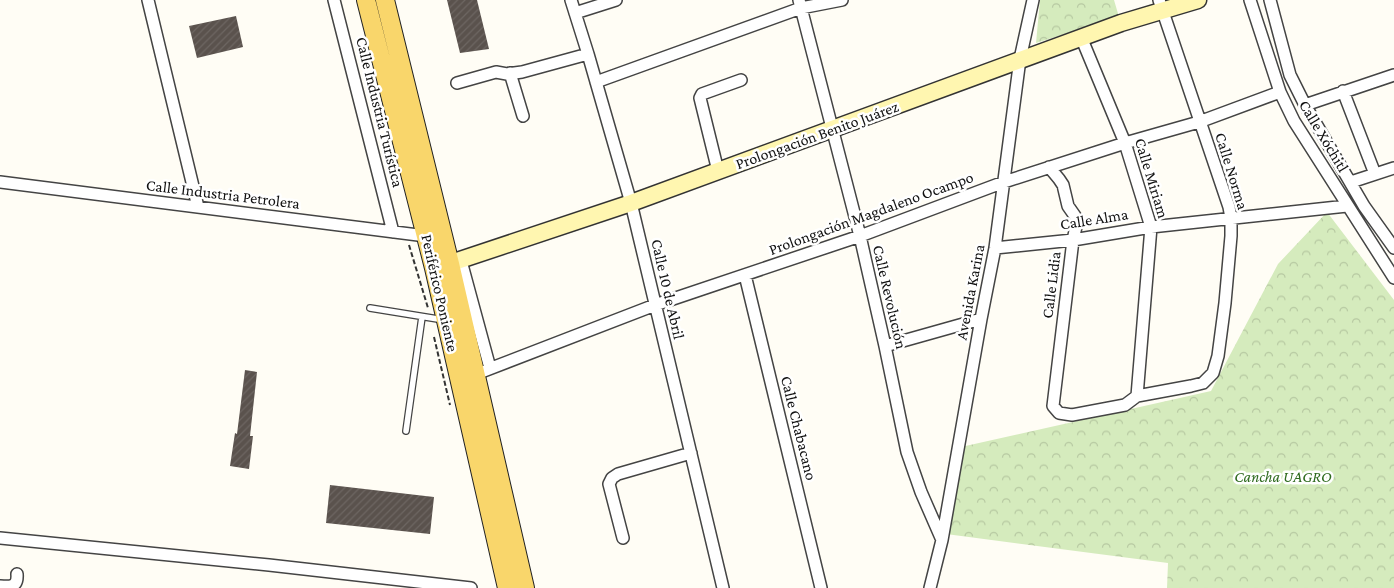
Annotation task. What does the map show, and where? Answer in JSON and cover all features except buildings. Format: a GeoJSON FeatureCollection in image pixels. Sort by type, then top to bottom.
{"type":"FeatureCollection","features":[{"type":"Feature","properties":{"kind":"main road","name":"Periférico Poniente"},"geometry":{"type":"LineString","coordinates":[[366,0],[434,235],[448,264],[447,319],[507,588]]}},
{"type":"Feature","properties":{"kind":"main road","name":"Periférico Poniente"},"geometry":{"type":"LineString","coordinates":[[385,0],[434,235]]}},
{"type":"Feature","properties":{"kind":"main road","name":"Periférico Poniente"},"geometry":{"type":"LineString","coordinates":[[447,319],[483,371],[525,588]]}},
{"type":"Feature","properties":{"kind":"street"},"geometry":{"type":"LineString","coordinates":[[148,0],[198,207]]}},
{"type":"Feature","properties":{"kind":"street","name":"Calle Industria Turística"},"geometry":{"type":"LineString","coordinates":[[334,0],[393,232]]}},
{"type":"Feature","properties":{"kind":"street","name":"Calle 10 de Abril"},"geometry":{"type":"LineString","coordinates":[[571,0],[631,204],[723,588]]}},
{"type":"Feature","properties":{"kind":"street"},"geometry":{"type":"LineString","coordinates":[[575,13],[616,0]]}},
{"type":"Feature","properties":{"kind":"street"},"geometry":{"type":"LineString","coordinates":[[596,82],[800,4],[842,0]]}},
{"type":"Feature","properties":{"kind":"street","name":"Avenida Karina"},"geometry":{"type":"LineString","coordinates":[[930,588],[942,540],[995,248],[1020,59],[1033,0]]}},
{"type":"Feature","properties":{"kind":"street","name":"Prolongación Benito Juárez"},"geometry":{"type":"LineString","coordinates":[[448,264],[631,204],[1121,23],[1161,6],[1198,0]]}},
{"type":"Feature","properties":{"kind":"street","name":"Calle Xóchitl"},"geometry":{"type":"LineString","coordinates":[[1250,0],[1280,92],[1294,122],[1394,278]]}},
{"type":"Feature","properties":{"kind":"street","name":"Calle Xóchitl"},"geometry":{"type":"LineString","coordinates":[[1270,0],[1290,75],[1305,105],[1364,206],[1390,234],[1394,248]]}},
{"type":"Feature","properties":{"kind":"street","name":"Calle Revolución"},"geometry":{"type":"LineString","coordinates":[[800,4],[860,236],[907,452],[921,492],[942,540]]}},
{"type":"Feature","properties":{"kind":"street","name":"Calle Norma"},"geometry":{"type":"LineString","coordinates":[[1137,396],[1203,382],[1213,373],[1218,356],[1226,303],[1232,236],[1229,208],[1161,6]]}},
{"type":"Feature","properties":{"kind":"street","name":"Calle Miriam"},"geometry":{"type":"LineString","coordinates":[[1081,37],[1125,143],[1151,227],[1137,396]]}},
{"type":"Feature","properties":{"kind":"street"},"geometry":{"type":"LineString","coordinates":[[457,83],[496,72],[522,72],[588,54]]}},
{"type":"Feature","properties":{"kind":"street"},"geometry":{"type":"LineString","coordinates":[[510,73],[523,116]]}},
{"type":"Feature","properties":{"kind":"street"},"geometry":{"type":"LineString","coordinates":[[1305,105],[1394,75]]}},
{"type":"Feature","properties":{"kind":"street"},"geometry":{"type":"LineString","coordinates":[[718,171],[700,98],[702,94],[741,80]]}},
{"type":"Feature","properties":{"kind":"street"},"geometry":{"type":"LineString","coordinates":[[1343,91],[1375,174]]}},
{"type":"Feature","properties":{"kind":"street","name":"Prolongación Magdaleno Ocampo"},"geometry":{"type":"LineString","coordinates":[[483,371],[655,305],[860,236],[1004,182],[1125,143],[1200,122],[1280,92]]}},
{"type":"Feature","properties":{"kind":"street","name":"Calle Lidia"},"geometry":{"type":"LineString","coordinates":[[1049,167],[1063,185],[1068,206],[1077,222],[1053,406],[1059,412],[1072,415],[1125,405],[1137,396]]}},
{"type":"Feature","properties":{"kind":"street"},"geometry":{"type":"LineString","coordinates":[[1351,182],[1394,168]]}},
{"type":"Feature","properties":{"kind":"street","name":"Calle Industria Petrolera"},"geometry":{"type":"LineString","coordinates":[[0,182],[393,232],[434,235]]}},
{"type":"Feature","properties":{"kind":"street","name":"Calle Alma"},"geometry":{"type":"LineString","coordinates":[[995,248],[1074,240],[1151,227],[1347,206]]}},
{"type":"Feature","properties":{"kind":"street"},"geometry":{"type":"LineString","coordinates":[[448,264],[483,371]]}},
{"type":"Feature","properties":{"kind":"street","name":"Calle Chabacano"},"geometry":{"type":"LineString","coordinates":[[746,275],[821,588]]}},
{"type":"Feature","properties":{"kind":"street"},"geometry":{"type":"LineString","coordinates":[[885,346],[981,320]]}},
{"type":"Feature","properties":{"kind":"street"},"geometry":{"type":"LineString","coordinates":[[623,538],[610,484],[612,478],[618,474],[691,453]]}},
{"type":"Feature","properties":{"kind":"street"},"geometry":{"type":"LineString","coordinates":[[0,538],[269,565],[471,588]]}},
{"type":"Feature","properties":{"kind":"street"},"geometry":{"type":"LineString","coordinates":[[6,587],[17,582],[17,574]]}},
{"type":"Feature","properties":{"kind":"lane"},"geometry":{"type":"LineString","coordinates":[[370,308],[422,317],[447,319]]}},
{"type":"Feature","properties":{"kind":"lane"},"geometry":{"type":"LineString","coordinates":[[406,431],[422,317]]}},
{"type":"Feature","properties":{"kind":"path"},"geometry":{"type":"LineString","coordinates":[[406,233],[447,319],[437,352],[451,409]]}},
{"type":"Feature","properties":{"kind":"green space"},"geometry":{"type":"Polygon","coordinates":[[[1040,0],[1114,0],[1119,17],[1036,43],[1040,0]]]}},
{"type":"Feature","properties":{"kind":"green space","name":"Cancha UAGRO"},"geometry":{"type":"Polygon","coordinates":[[[1327,212],[1394,300],[1394,588],[1167,588],[1168,563],[946,534],[961,447],[1211,391],[1278,264],[1327,212]]]}}]}
